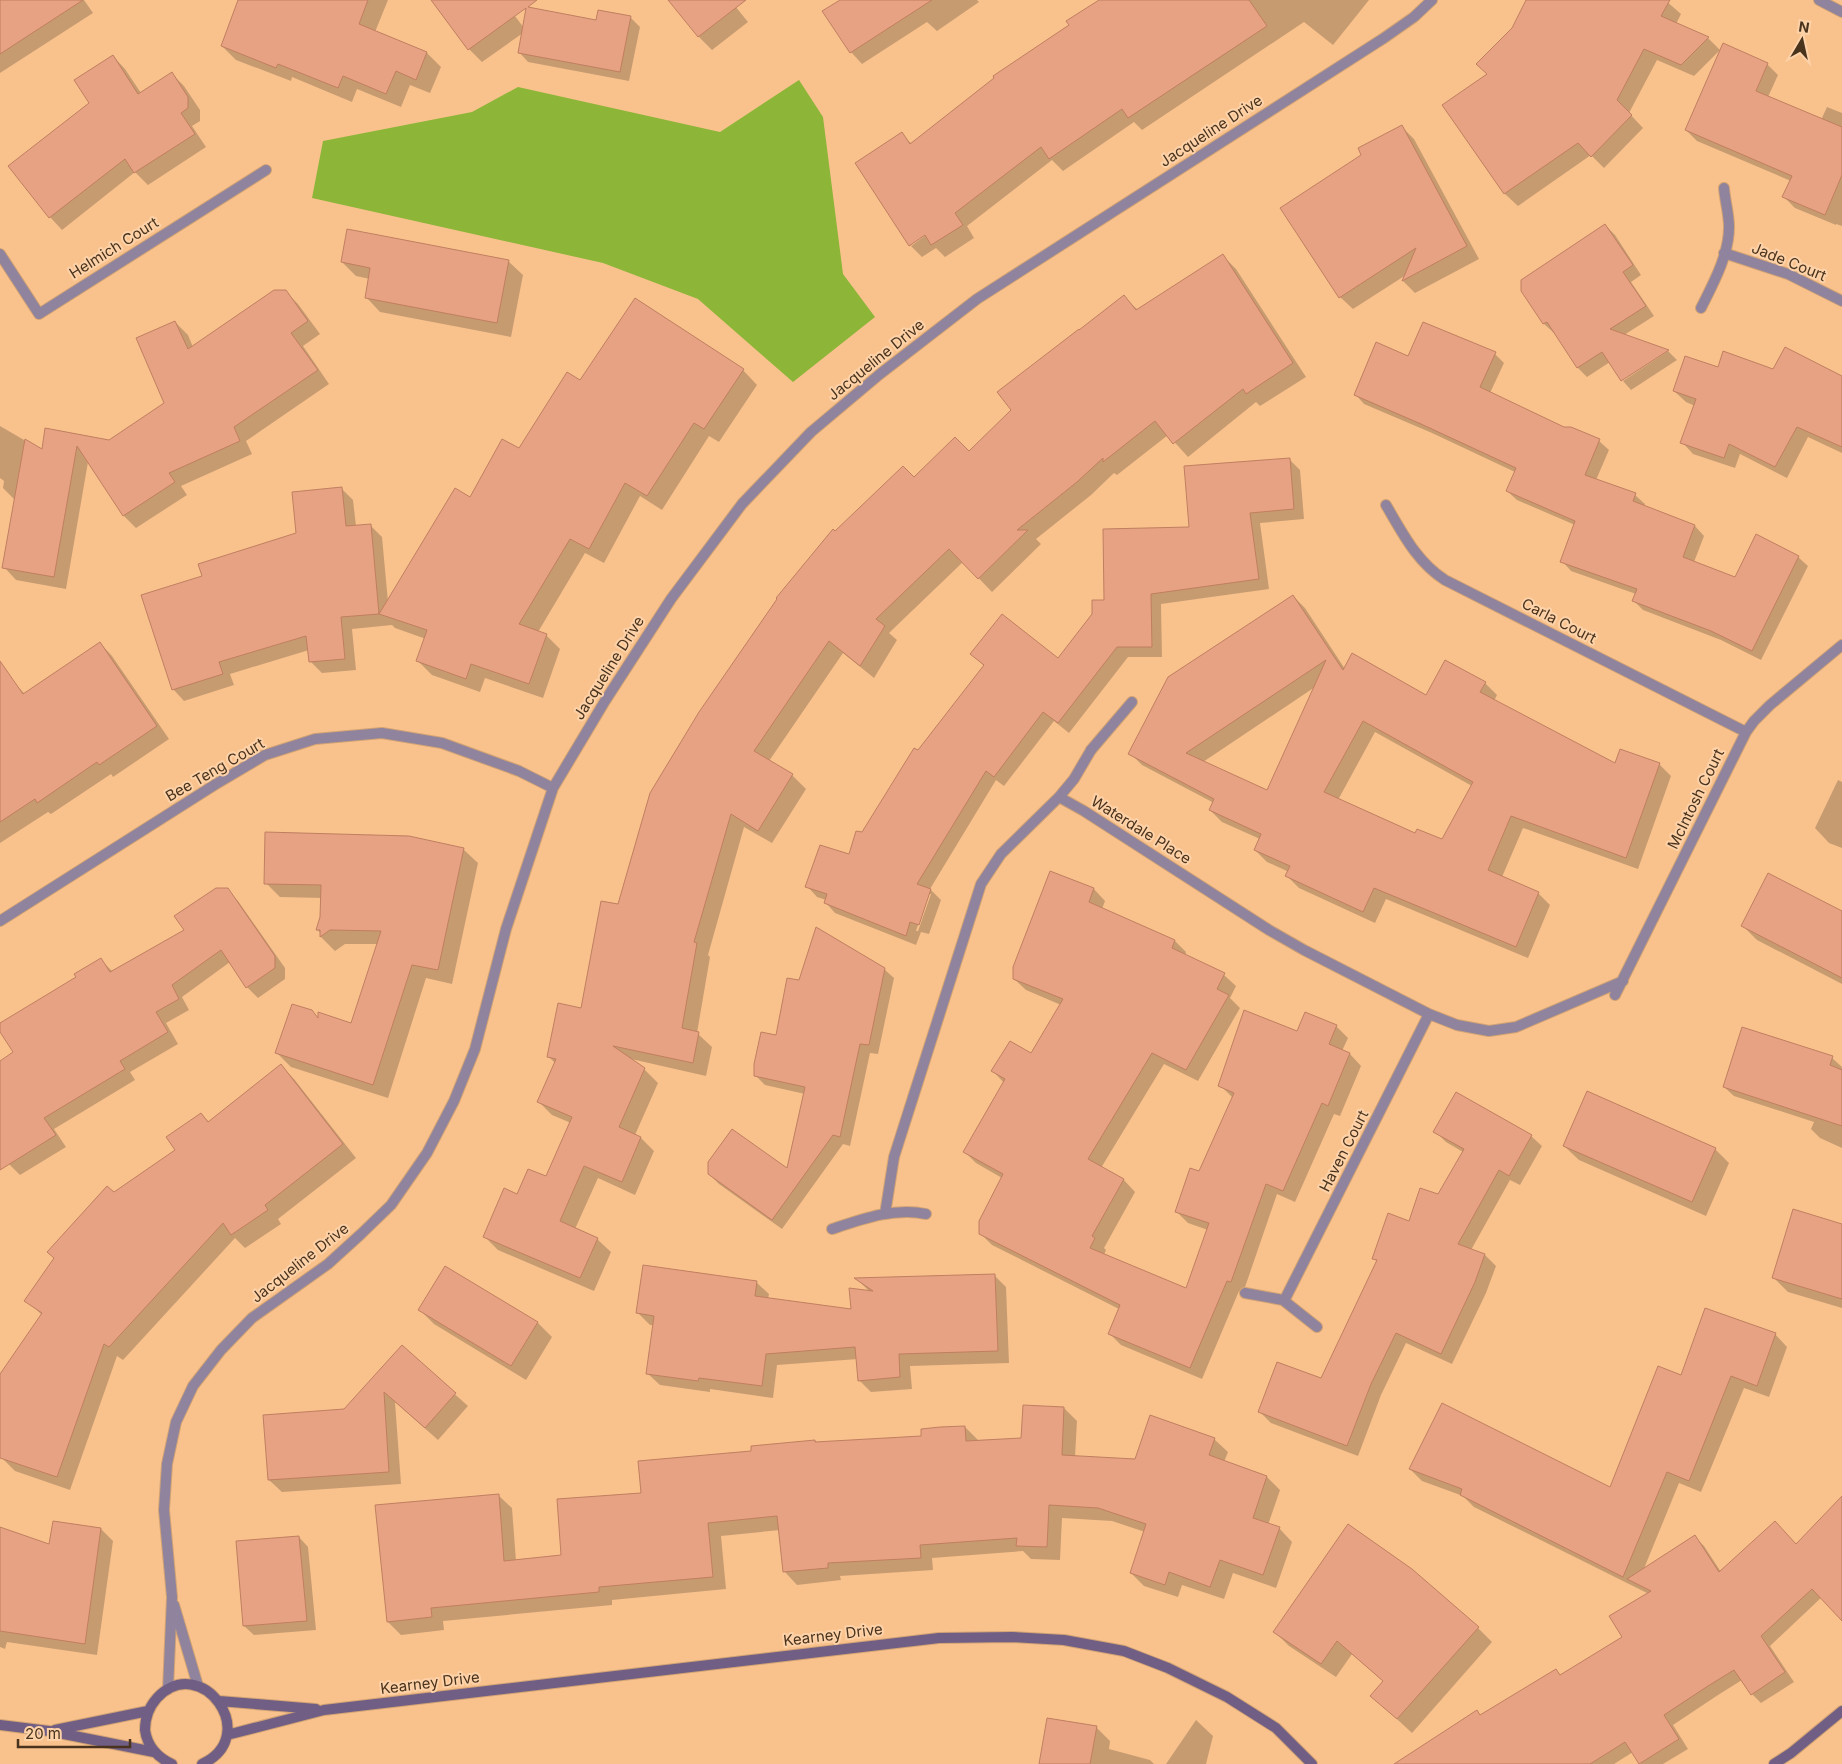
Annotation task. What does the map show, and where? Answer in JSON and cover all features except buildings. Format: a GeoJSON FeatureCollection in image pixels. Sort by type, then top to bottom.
{"type":"FeatureCollection","features":[{"type":"Feature","properties":{"kind":"street","name":"Jacqueline Drive"},"geometry":{"type":"LineString","coordinates":[[168,1689],[172,1596],[164,1510],[167,1464],[176,1422],[193,1386],[221,1350],[252,1318],[328,1264],[391,1206],[427,1153],[454,1100],[475,1048],[506,929],[553,788],[671,599],[742,504],[811,432],[880,374],[977,299],[1384,38],[1414,18],[1432,0]]}},
{"type":"Feature","properties":{"kind":"street"},"geometry":{"type":"LineString","coordinates":[[1819,0],[1842,12]]}},
{"type":"Feature","properties":{"kind":"street","name":"Helmich Court"},"geometry":{"type":"LineString","coordinates":[[0,254],[38,314],[266,170]]}},
{"type":"Feature","properties":{"kind":"street"},"geometry":{"type":"LineString","coordinates":[[1701,308],[1714,281],[1724,253],[1729,227],[1724,188]]}},
{"type":"Feature","properties":{"kind":"street","name":"Jade Court"},"geometry":{"type":"LineString","coordinates":[[1724,253],[1788,274],[1842,301]]}},
{"type":"Feature","properties":{"kind":"street","name":"Carla Court"},"geometry":{"type":"LineString","coordinates":[[1386,505],[1417,556],[1431,570],[1445,580],[1746,732]]}},
{"type":"Feature","properties":{"kind":"street","name":"McIntosh Court"},"geometry":{"type":"LineString","coordinates":[[1615,995],[1746,732],[1770,705],[1842,645]]}},
{"type":"Feature","properties":{"kind":"street"},"geometry":{"type":"LineString","coordinates":[[885,1214],[894,1157],[981,884],[1001,854],[1059,797],[1074,779],[1091,750],[1132,702]]}},
{"type":"Feature","properties":{"kind":"street","name":"Bee Teng Court"},"geometry":{"type":"LineString","coordinates":[[0,921],[265,755],[315,739],[382,733],[442,743],[519,771],[553,788]]}},
{"type":"Feature","properties":{"kind":"street","name":"Waterdale Place"},"geometry":{"type":"LineString","coordinates":[[1059,797],[1084,811],[1269,930],[1304,950],[1430,1014],[1465,1028],[1489,1030],[1516,1027],[1623,981]]}},
{"type":"Feature","properties":{"kind":"street","name":"Haven Court"},"geometry":{"type":"LineString","coordinates":[[1284,1301],[1430,1014]]}},
{"type":"Feature","properties":{"kind":"street"},"geometry":{"type":"LineString","coordinates":[[832,1229],[862,1219],[908,1210],[926,1214]]}},
{"type":"Feature","properties":{"kind":"street"},"geometry":{"type":"LineString","coordinates":[[1246,1293],[1284,1301],[1316,1327]]}},
{"type":"Feature","properties":{"kind":"street","name":"Jacqueline Drive"},"geometry":{"type":"LineString","coordinates":[[172,1596],[198,1686]]}},
{"type":"Feature","properties":{"kind":"street","name":"Kearney Drive"},"geometry":{"type":"LineString","coordinates":[[227,1735],[324,1710],[939,1638],[1012,1637],[1064,1640],[1124,1651],[1168,1668],[1227,1697],[1276,1728],[1312,1764]]}},
{"type":"Feature","properties":{"kind":"street"},"geometry":{"type":"LineString","coordinates":[[172,1764],[154,1752],[149,1743],[145,1721],[153,1702],[168,1689],[188,1685],[198,1686],[209,1692],[219,1701],[226,1717],[227,1735],[220,1750],[206,1763]]}},
{"type":"Feature","properties":{"kind":"street","name":"Kearney Drive"},"geometry":{"type":"LineString","coordinates":[[219,1701],[324,1710]]}},
{"type":"Feature","properties":{"kind":"street"},"geometry":{"type":"LineString","coordinates":[[49,1732],[148,1711]]}},
{"type":"Feature","properties":{"kind":"street"},"geometry":{"type":"LineString","coordinates":[[1774,1764],[1791,1753],[1842,1711]]}},
{"type":"Feature","properties":{"kind":"street"},"geometry":{"type":"LineString","coordinates":[[0,1725],[49,1732],[154,1752]]}},
{"type":"Feature","properties":{"kind":"green space"},"geometry":{"type":"Polygon","coordinates":[[[799,80],[823,117],[843,274],[875,317],[793,382],[698,299],[603,263],[312,198],[323,141],[472,112],[518,87],[720,132],[799,80]]]}}]}
